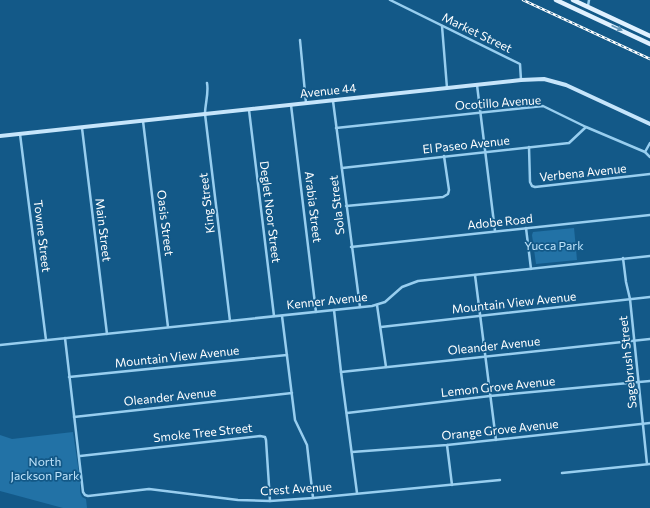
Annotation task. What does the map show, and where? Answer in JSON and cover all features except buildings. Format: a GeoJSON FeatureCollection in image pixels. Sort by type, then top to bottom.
{"type":"FeatureCollection","features":[{"type":"Feature","properties":{"kind":"main road"},"geometry":{"type":"LineString","coordinates":[[556,0],[650,44]]}},
{"type":"Feature","properties":{"kind":"main road"},"geometry":{"type":"LineString","coordinates":[[561,0],[580,8],[588,7]]}},
{"type":"Feature","properties":{"kind":"main road"},"geometry":{"type":"LineString","coordinates":[[573,0],[650,36]]}},
{"type":"Feature","properties":{"kind":"main road"},"geometry":{"type":"LineString","coordinates":[[588,7],[595,18]]}},
{"type":"Feature","properties":{"kind":"main road"},"geometry":{"type":"LineString","coordinates":[[632,35],[650,40]]}},
{"type":"Feature","properties":{"kind":"street","name":"Market Street"},"geometry":{"type":"LineString","coordinates":[[390,0],[520,64],[521,80]]}},
{"type":"Feature","properties":{"kind":"street"},"geometry":{"type":"LineString","coordinates":[[588,7],[590,3],[589,0]]}},
{"type":"Feature","properties":{"kind":"street"},"geometry":{"type":"LineString","coordinates":[[442,26],[447,88]]}},
{"type":"Feature","properties":{"kind":"street"},"geometry":{"type":"LineString","coordinates":[[300,40],[306,104]]}},
{"type":"Feature","properties":{"kind":"street","name":"Avenue 44"},"geometry":{"type":"LineString","coordinates":[[0,136],[521,80],[544,79],[566,85],[650,124]]}},
{"type":"Feature","properties":{"kind":"street","name":"King Street"},"geometry":{"type":"LineString","coordinates":[[206,83],[208,88],[205,102],[205,114],[230,321]]}},
{"type":"Feature","properties":{"kind":"street"},"geometry":{"type":"LineString","coordinates":[[477,85],[495,231]]}},
{"type":"Feature","properties":{"kind":"street","name":"Sola Street"},"geometry":{"type":"LineString","coordinates":[[333,101],[360,307]]}},
{"type":"Feature","properties":{"kind":"street","name":"Arabia Street"},"geometry":{"type":"LineString","coordinates":[[291,105],[316,312]]}},
{"type":"Feature","properties":{"kind":"street","name":"Ocotillo Avenue"},"geometry":{"type":"LineString","coordinates":[[336,128],[544,106],[586,127],[645,152],[650,157]]}},
{"type":"Feature","properties":{"kind":"street","name":"Deglet Noor Street"},"geometry":{"type":"LineString","coordinates":[[248,110],[274,316]]}},
{"type":"Feature","properties":{"kind":"street","name":"Oasis Street"},"geometry":{"type":"LineString","coordinates":[[143,121],[168,327]]}},
{"type":"Feature","properties":{"kind":"street","name":"El Paseo Avenue"},"geometry":{"type":"LineString","coordinates":[[342,168],[569,143],[586,127]]}},
{"type":"Feature","properties":{"kind":"street","name":"Main Street"},"geometry":{"type":"LineString","coordinates":[[82,128],[107,334]]}},
{"type":"Feature","properties":{"kind":"street","name":"Towne Street"},"geometry":{"type":"LineString","coordinates":[[20,134],[46,340]]}},
{"type":"Feature","properties":{"kind":"street"},"geometry":{"type":"LineString","coordinates":[[645,152],[650,143]]}},
{"type":"Feature","properties":{"kind":"street","name":"Verbena Avenue"},"geometry":{"type":"LineString","coordinates":[[529,147],[530,182],[532,186],[535,187],[650,174]]}},
{"type":"Feature","properties":{"kind":"street"},"geometry":{"type":"LineString","coordinates":[[346,206],[443,197],[448,194],[444,156]]}},
{"type":"Feature","properties":{"kind":"street","name":"Adobe Road"},"geometry":{"type":"LineString","coordinates":[[351,247],[650,215]]}},
{"type":"Feature","properties":{"kind":"street"},"geometry":{"type":"LineString","coordinates":[[526,228],[531,269]]}},
{"type":"Feature","properties":{"kind":"street","name":"Kenner Avenue"},"geometry":{"type":"LineString","coordinates":[[0,345],[360,307],[377,304],[390,298],[402,287],[418,281],[650,256]]}},
{"type":"Feature","properties":{"kind":"street","name":"Sagebrush Street"},"geometry":{"type":"LineString","coordinates":[[623,258],[635,340],[648,464]]}},
{"type":"Feature","properties":{"kind":"street"},"geometry":{"type":"LineString","coordinates":[[475,275],[496,440]]}},
{"type":"Feature","properties":{"kind":"street","name":"Mountain View Avenue"},"geometry":{"type":"LineString","coordinates":[[381,327],[650,297]]}},
{"type":"Feature","properties":{"kind":"street"},"geometry":{"type":"LineString","coordinates":[[377,304],[386,367]]}},
{"type":"Feature","properties":{"kind":"street"},"geometry":{"type":"LineString","coordinates":[[334,310],[357,493]]}},
{"type":"Feature","properties":{"kind":"street"},"geometry":{"type":"LineString","coordinates":[[282,316],[295,420],[307,445],[313,498]]}},
{"type":"Feature","properties":{"kind":"street"},"geometry":{"type":"LineString","coordinates":[[65,338],[80,456]]}},
{"type":"Feature","properties":{"kind":"street","name":"Oleander Avenue"},"geometry":{"type":"LineString","coordinates":[[341,372],[650,338]]}},
{"type":"Feature","properties":{"kind":"street","name":"Mountain View Avenue"},"geometry":{"type":"LineString","coordinates":[[69,377],[287,355]]}},
{"type":"Feature","properties":{"kind":"street","name":"Lemon Grove Avenue"},"geometry":{"type":"LineString","coordinates":[[347,413],[490,396],[650,381]]}},
{"type":"Feature","properties":{"kind":"street","name":"Oleander Avenue"},"geometry":{"type":"LineString","coordinates":[[74,417],[292,393]]}},
{"type":"Feature","properties":{"kind":"street","name":"Orange Grove Avenue"},"geometry":{"type":"LineString","coordinates":[[352,452],[447,445],[650,423]]}},
{"type":"Feature","properties":{"kind":"street","name":"Smoke Tree Street"},"geometry":{"type":"LineString","coordinates":[[80,456],[260,436],[265,437],[270,501]]}},
{"type":"Feature","properties":{"kind":"street"},"geometry":{"type":"LineString","coordinates":[[447,445],[452,485]]}},
{"type":"Feature","properties":{"kind":"street","name":"Crest Avenue"},"geometry":{"type":"LineString","coordinates":[[80,456],[84,493],[88,496],[156,489],[238,500],[270,501],[500,480]]}},
{"type":"Feature","properties":{"kind":"street"},"geometry":{"type":"LineString","coordinates":[[562,473],[648,464]]}},
{"type":"Feature","properties":{"kind":"green space","name":"Yucca Park"},"geometry":{"type":"Polygon","coordinates":[[[574,228],[577,260],[536,264],[532,235],[533,232],[574,228]]]}},
{"type":"Feature","properties":{"kind":"green space","name":"North Jackson Park"},"geometry":{"type":"Polygon","coordinates":[[[73,432],[80,480],[80,492],[82,497],[86,499],[87,508],[63,508],[0,491],[0,435],[12,439],[73,432]]]}},
{"type":"Feature","properties":{"kind":"railway"},"geometry":{"type":"LineString","coordinates":[[523,0],[650,59]]}}]}
